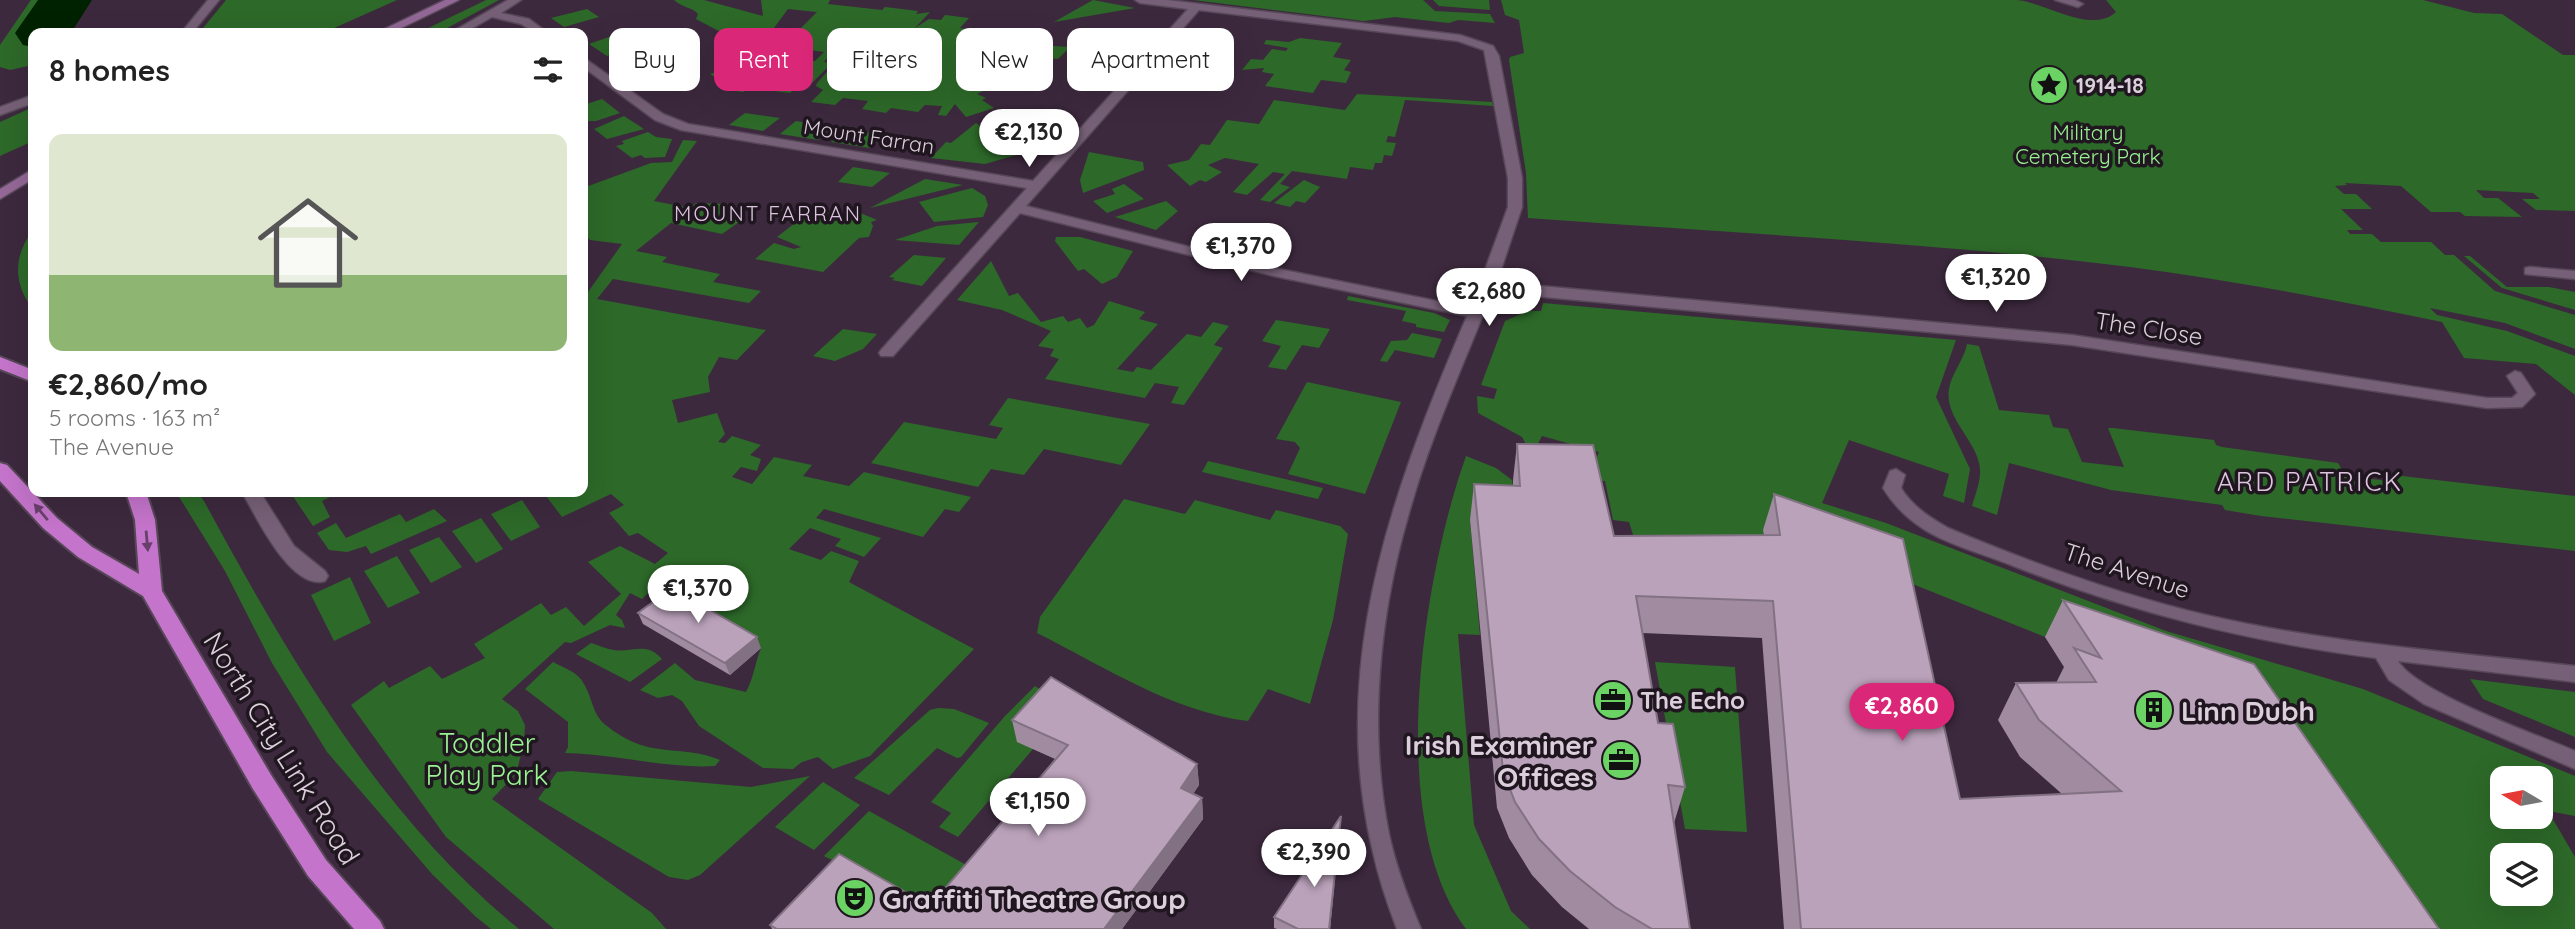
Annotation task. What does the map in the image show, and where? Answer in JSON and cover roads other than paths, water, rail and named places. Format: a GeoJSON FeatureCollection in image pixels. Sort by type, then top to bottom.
{"type":"FeatureCollection","features":[{"type":"Feature","properties":{"kind":"highway"},"geometry":{"type":"LineString","coordinates":[[0,362],[28,375]]}},
{"type":"Feature","properties":{"kind":"highway","name":"North City Link Road"},"geometry":{"type":"LineString","coordinates":[[0,469],[50,523],[85,552],[151,591]]}},
{"type":"Feature","properties":{"kind":"highway","name":"North City Link Road"},"geometry":{"type":"LineString","coordinates":[[138,497],[145,520],[151,591],[262,782],[310,857],[372,929]]}},
{"type":"Feature","properties":{"kind":"main road"},"geometry":{"type":"LineString","coordinates":[[393,28],[454,0]]}},
{"type":"Feature","properties":{"kind":"main road"},"geometry":{"type":"LineString","coordinates":[[0,195],[28,176]]}},
{"type":"Feature","properties":{"kind":"street"},"geometry":{"type":"LineString","coordinates":[[190,28],[214,0]]}},
{"type":"Feature","properties":{"kind":"street"},"geometry":{"type":"LineString","coordinates":[[465,28],[516,0]]}},
{"type":"Feature","properties":{"kind":"street"},"geometry":{"type":"LineString","coordinates":[[1140,0],[1477,37],[1493,56],[1515,178],[1515,207],[1396,528],[1373,666],[1372,784],[1378,831],[1400,909],[1409,929]]}},
{"type":"Feature","properties":{"kind":"street"},"geometry":{"type":"LineString","coordinates":[[2060,0],[2078,4]]}},
{"type":"Feature","properties":{"kind":"street"},"geometry":{"type":"LineString","coordinates":[[887,354],[1196,7]]}},
{"type":"Feature","properties":{"kind":"street"},"geometry":{"type":"LineString","coordinates":[[492,14],[525,21],[536,28]]}},
{"type":"Feature","properties":{"kind":"street","name":"Mount Farran"},"geometry":{"type":"LineString","coordinates":[[588,66],[659,117],[694,130],[1037,186]]}},
{"type":"Feature","properties":{"kind":"street"},"geometry":{"type":"LineString","coordinates":[[0,111],[28,101]]}},
{"type":"Feature","properties":{"kind":"street"},"geometry":{"type":"LineString","coordinates":[[1017,208],[1274,272],[1475,313]]}},
{"type":"Feature","properties":{"kind":"street"},"geometry":{"type":"LineString","coordinates":[[2530,271],[2575,275]]}},
{"type":"Feature","properties":{"kind":"street","name":"The Close"},"geometry":{"type":"LineString","coordinates":[[1488,285],[1533,292],[2072,340],[2487,403],[2516,404],[2527,394],[2515,376]]}},
{"type":"Feature","properties":{"kind":"street","name":"The Avenue"},"geometry":{"type":"LineString","coordinates":[[1896,475],[1892,488],[1911,516],[1959,538],[2097,591],[2233,627],[2382,650],[2575,674]]}},
{"type":"Feature","properties":{"kind":"street"},"geometry":{"type":"LineString","coordinates":[[254,497],[294,560],[304,570],[317,576]]}},
{"type":"Feature","properties":{"kind":"street"},"geometry":{"type":"LineString","coordinates":[[2382,650],[2396,675],[2431,698],[2575,760]]}},
{"type":"Feature","properties":{"kind":"waterway"},"geometry":{"type":"LineString","coordinates":[[46,28],[65,0]]}},
{"type":"Feature","properties":{"kind":"place","name":"1914-18"},"geometry":{"type":"Point","coordinates":[2049,85]}},
{"type":"Feature","properties":{"kind":"place","name":"The Echo"},"geometry":{"type":"Point","coordinates":[1613,700]}},
{"type":"Feature","properties":{"kind":"place","name":"Linn Dubh"},"geometry":{"type":"Point","coordinates":[2154,710]}},
{"type":"Feature","properties":{"kind":"place","name":"Irish Examiner Offices"},"geometry":{"type":"Point","coordinates":[1621,760]}},
{"type":"Feature","properties":{"kind":"place","name":"Graffiti Theatre Group"},"geometry":{"type":"Point","coordinates":[855,898]}},
{"type":"Feature","properties":{"kind":"district","name":"MOUNT FARRAN"},"geometry":{"type":"Point","coordinates":[768,213]}},
{"type":"Feature","properties":{"kind":"district","name":"ARD PATRICK"},"geometry":{"type":"Point","coordinates":[2310,481]}},
{"type":"Feature","properties":{"kind":"park label","name":"Military Cemetery Park"},"geometry":{"type":"Point","coordinates":[2088,144]}},
{"type":"Feature","properties":{"kind":"park label","name":"Toddler Play Park"},"geometry":{"type":"Point","coordinates":[487,758]}}]}
